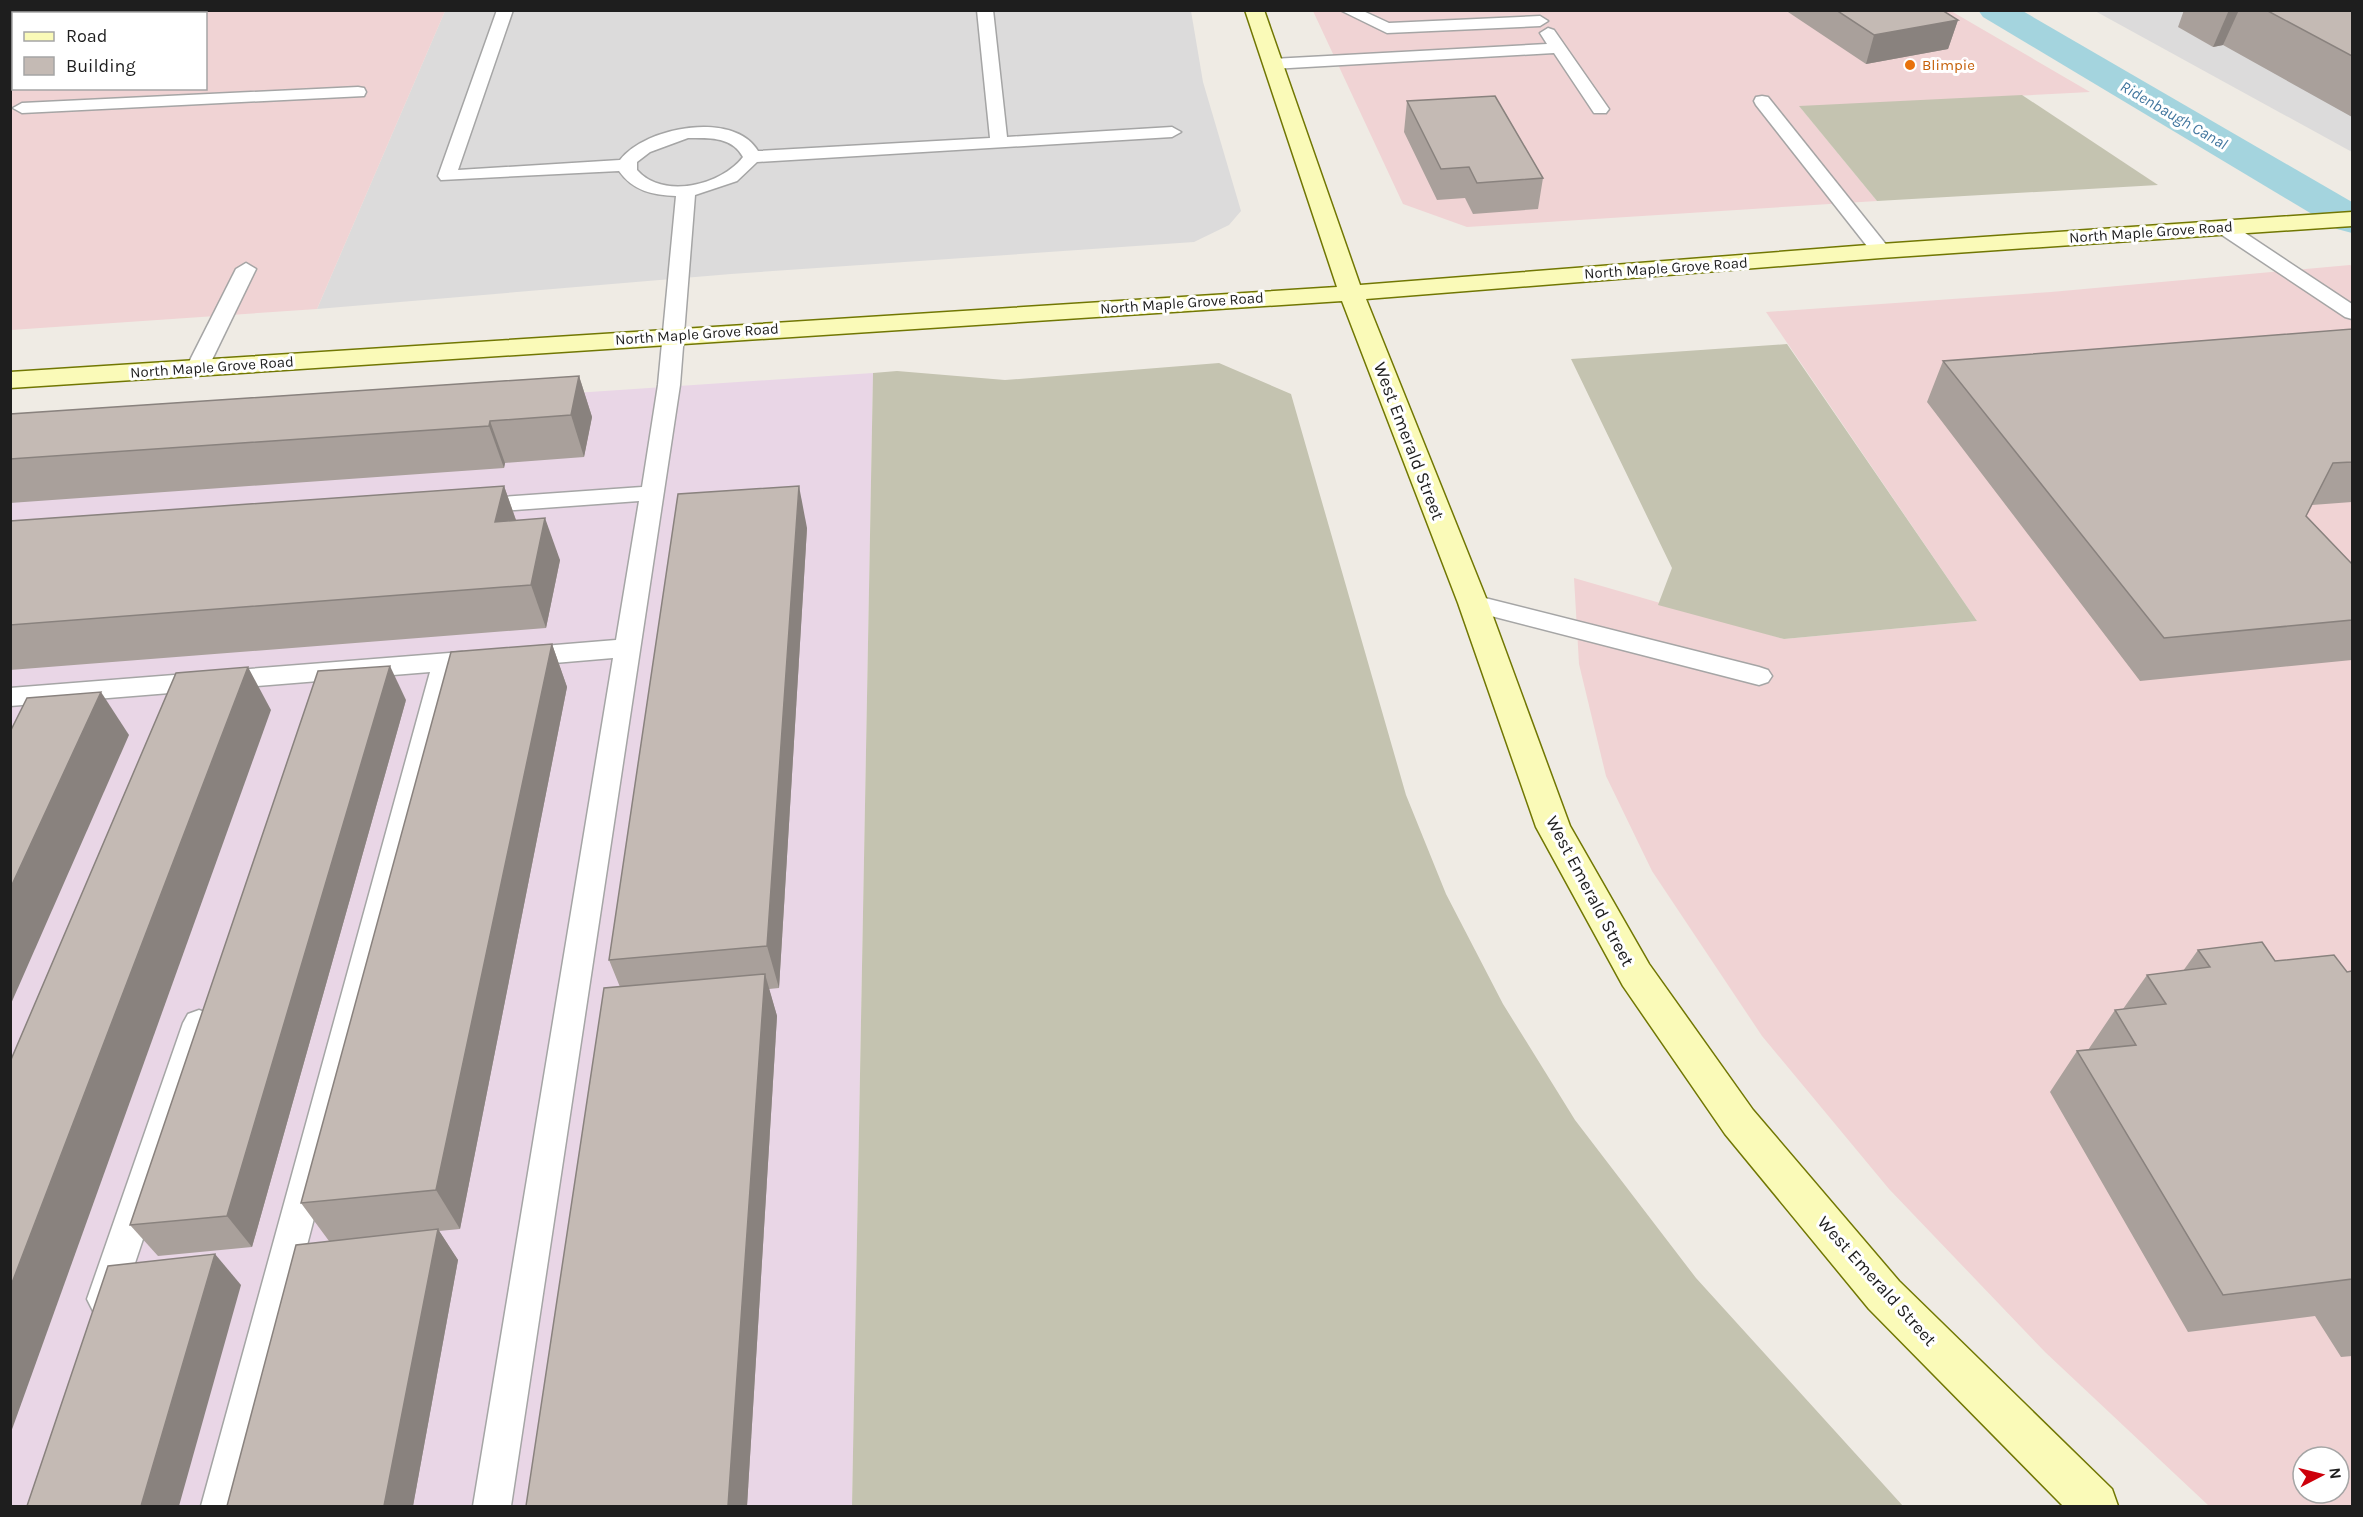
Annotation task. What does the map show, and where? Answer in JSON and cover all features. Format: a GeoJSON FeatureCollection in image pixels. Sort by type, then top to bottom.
{"type":"FeatureCollection","features":[{"type":"Feature","properties":{"kind":"main road","name":"West Emerald Street"},"geometry":{"type":"LineString","coordinates":[[1254,10],[1351,293],[1473,603],[1553,827],[1636,975],[1739,1122],[1884,1295],[2095,1506]]}},
{"type":"Feature","properties":{"kind":"main road","name":"North Maple Grove Road"},"geometry":{"type":"LineString","coordinates":[[10,380],[1351,293],[1881,251],[2352,219]]}},
{"type":"Feature","properties":{"kind":"lane"},"geometry":{"type":"LineString","coordinates":[[505,10],[447,176],[630,165]]}},
{"type":"Feature","properties":{"kind":"lane"},"geometry":{"type":"LineString","coordinates":[[985,10],[999,142]]}},
{"type":"Feature","properties":{"kind":"lane"},"geometry":{"type":"LineString","coordinates":[[1347,10],[1387,28],[1538,18],[1600,110]]}},
{"type":"Feature","properties":{"kind":"lane"},"geometry":{"type":"LineString","coordinates":[[1412,12],[1442,10]]}},
{"type":"Feature","properties":{"kind":"lane"},"geometry":{"type":"LineString","coordinates":[[1272,64],[1558,48]]}},
{"type":"Feature","properties":{"kind":"lane"},"geometry":{"type":"LineString","coordinates":[[22,108],[358,92]]}},
{"type":"Feature","properties":{"kind":"lane"},"geometry":{"type":"LineString","coordinates":[[1761,101],[1881,251]]}},
{"type":"Feature","properties":{"kind":"lane"},"geometry":{"type":"LineString","coordinates":[[752,157],[1172,132]]}},
{"type":"Feature","properties":{"kind":"lane"},"geometry":{"type":"LineString","coordinates":[[688,133],[717,134],[740,140],[749,148],[752,157],[743,170],[724,182],[686,190],[648,186],[635,179],[629,170],[637,152],[650,143],[688,133]]}},
{"type":"Feature","properties":{"kind":"lane"},"geometry":{"type":"LineString","coordinates":[[492,1506],[669,385],[686,190]]}},
{"type":"Feature","properties":{"kind":"lane"},"geometry":{"type":"LineString","coordinates":[[2223,227],[2352,313]]}},
{"type":"Feature","properties":{"kind":"lane"},"geometry":{"type":"LineString","coordinates":[[197,368],[246,269]]}},
{"type":"Feature","properties":{"kind":"lane"},"geometry":{"type":"LineString","coordinates":[[453,507],[653,493]]}},
{"type":"Feature","properties":{"kind":"lane"},"geometry":{"type":"LineString","coordinates":[[1473,603],[1759,676]]}},
{"type":"Feature","properties":{"kind":"lane"},"geometry":{"type":"LineString","coordinates":[[10,697],[53,704],[176,684],[628,648]]}},
{"type":"Feature","properties":{"kind":"lane"},"geometry":{"type":"LineString","coordinates":[[220,1506],[446,662]]}},
{"type":"Feature","properties":{"kind":"lane"},"geometry":{"type":"LineString","coordinates":[[307,706],[318,673]]}},
{"type":"Feature","properties":{"kind":"lane"},"geometry":{"type":"LineString","coordinates":[[163,717],[176,684]]}},
{"type":"Feature","properties":{"kind":"lane"},"geometry":{"type":"LineString","coordinates":[[95,1326],[207,999]]}},
{"type":"Feature","properties":{"kind":"shaded area"},"geometry":{"type":"Polygon","coordinates":[[[11,11],[445,11],[317,309],[11,330],[11,11]]]}},
{"type":"Feature","properties":{"kind":"shaded area"},"geometry":{"type":"Polygon","coordinates":[[[445,11],[1191,11],[1203,82],[1241,211],[1229,225],[1194,242],[731,274],[317,309],[445,11]]]}},
{"type":"Feature","properties":{"kind":"shaded area"},"geometry":{"type":"Polygon","coordinates":[[[1313,11],[1951,11],[2090,92],[1800,107],[1877,201],[1467,227],[1403,204],[1313,11]]]}},
{"type":"Feature","properties":{"kind":"shaded area"},"geometry":{"type":"Polygon","coordinates":[[[2095,11],[2352,11],[2352,152],[2095,11]]]}},
{"type":"Feature","properties":{"kind":"shaded area"},"geometry":{"type":"Polygon","coordinates":[[[2022,95],[2158,185],[1877,201],[1799,106],[2022,95]]]}},
{"type":"Feature","properties":{"kind":"shaded area"},"geometry":{"type":"Polygon","coordinates":[[[2352,266],[2352,1506],[2209,1506],[2045,1352],[1889,1189],[1762,1036],[1652,871],[1606,776],[1579,664],[1574,578],[1784,639],[1977,621],[1766,312],[2051,292],[2352,266]]]}},
{"type":"Feature","properties":{"kind":"shaded area"},"geometry":{"type":"Polygon","coordinates":[[[1787,344],[1977,621],[1784,639],[1658,605],[1672,568],[1571,359],[1787,344]]]}},
{"type":"Feature","properties":{"kind":"shaded area"},"geometry":{"type":"Polygon","coordinates":[[[1219,363],[1291,394],[1406,795],[1446,894],[1503,1004],[1575,1120],[1696,1278],[1903,1506],[852,1506],[873,373],[897,371],[1005,380],[1219,363]]]}},
{"type":"Feature","properties":{"kind":"shaded area"},"geometry":{"type":"Polygon","coordinates":[[[873,373],[852,1506],[11,1506],[11,431],[873,373]]]}},
{"type":"Feature","properties":{"kind":"building"},"geometry":{"type":"Polygon","coordinates":[[[1836,10],[1942,10],[1958,20],[1874,35],[1836,10]]]}},
{"type":"Feature","properties":{"kind":"building"},"geometry":{"type":"Polygon","coordinates":[[[2266,10],[2352,10],[2352,56],[2266,10]]]}},
{"type":"Feature","properties":{"kind":"building"},"geometry":{"type":"Polygon","coordinates":[[[1495,96],[1543,178],[1477,183],[1469,167],[1441,169],[1407,101],[1495,96]]]}},
{"type":"Feature","properties":{"kind":"building"},"geometry":{"type":"Polygon","coordinates":[[[2352,329],[2352,462],[2333,463],[2306,516],[2352,564],[2352,620],[2164,638],[1943,361],[2352,329]]]}},
{"type":"Feature","properties":{"kind":"building"},"geometry":{"type":"Polygon","coordinates":[[[579,376],[571,415],[490,421],[489,426],[10,459],[10,414],[579,376]]]}},
{"type":"Feature","properties":{"kind":"building"},"geometry":{"type":"Polygon","coordinates":[[[504,486],[495,522],[545,518],[531,585],[10,625],[10,521],[504,486]]]}},
{"type":"Feature","properties":{"kind":"building"},"geometry":{"type":"Polygon","coordinates":[[[799,486],[767,946],[609,960],[678,494],[799,486]]]}},
{"type":"Feature","properties":{"kind":"building"},"geometry":{"type":"Polygon","coordinates":[[[552,644],[436,1190],[301,1203],[451,652],[552,644]]]}},
{"type":"Feature","properties":{"kind":"building"},"geometry":{"type":"Polygon","coordinates":[[[390,666],[227,1216],[130,1225],[318,671],[390,666]]]}},
{"type":"Feature","properties":{"kind":"building"},"geometry":{"type":"Polygon","coordinates":[[[248,667],[10,1288],[10,1062],[176,673],[248,667]]]}},
{"type":"Feature","properties":{"kind":"building"},"geometry":{"type":"Polygon","coordinates":[[[101,692],[10,889],[10,732],[27,698],[101,692]]]}},
{"type":"Feature","properties":{"kind":"building"},"geometry":{"type":"Polygon","coordinates":[[[2262,942],[2275,961],[2334,955],[2347,972],[2352,971],[2352,1279],[2223,1295],[2077,1051],[2136,1045],[2115,1010],[2166,1004],[2147,975],[2210,967],[2198,950],[2262,942]]]}},
{"type":"Feature","properties":{"kind":"building"},"geometry":{"type":"Polygon","coordinates":[[[765,974],[728,1506],[526,1506],[604,988],[765,974]]]}},
{"type":"Feature","properties":{"kind":"building"},"geometry":{"type":"Polygon","coordinates":[[[438,1229],[384,1506],[227,1506],[296,1245],[438,1229]]]}},
{"type":"Feature","properties":{"kind":"building"},"geometry":{"type":"Polygon","coordinates":[[[215,1254],[141,1506],[27,1506],[108,1266],[215,1254]]]}},
{"type":"Feature","properties":{"kind":"waterway","name":"Ridenbaugh Canal"},"geometry":{"type":"LineString","coordinates":[[1995,10],[2352,220]]}},
{"type":"Feature","properties":{"kind":"place","name":"Blimpie"},"geometry":{"type":"Point","coordinates":[1910,65]}}]}
